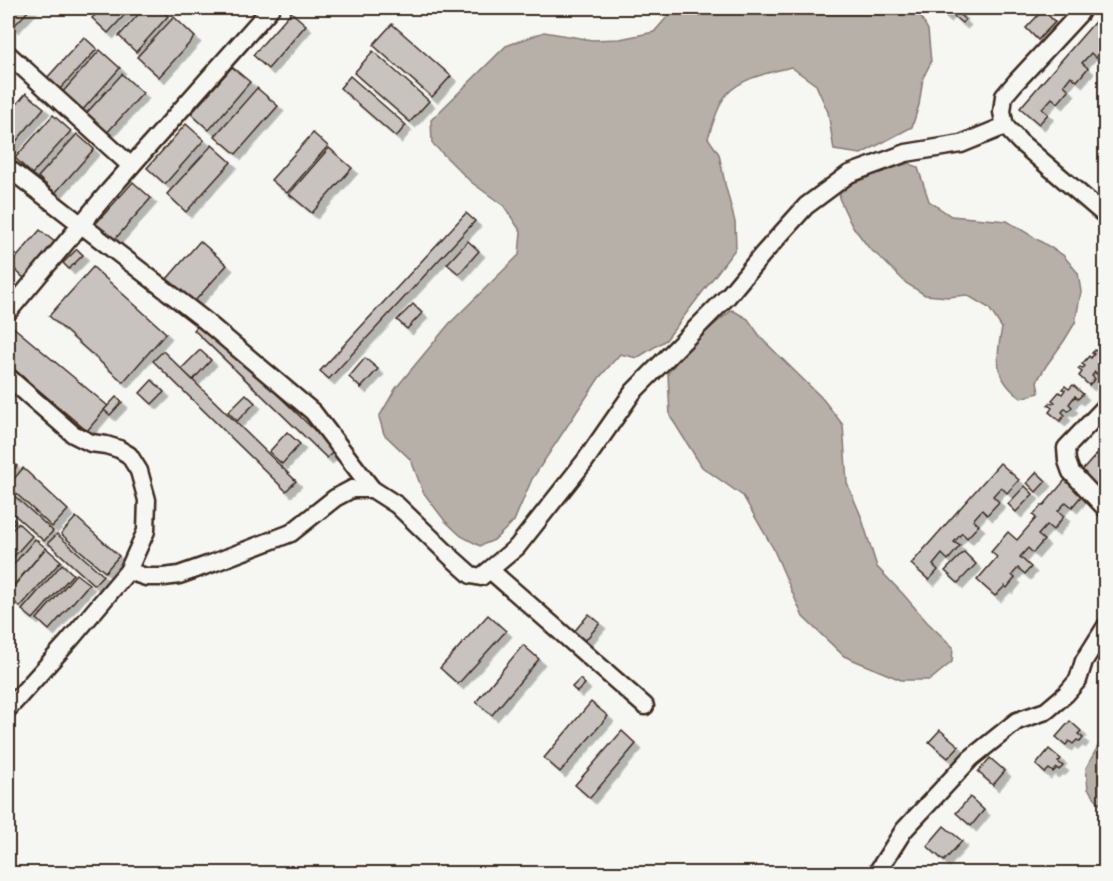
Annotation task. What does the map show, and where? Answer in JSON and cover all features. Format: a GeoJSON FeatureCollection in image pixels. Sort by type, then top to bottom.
{"type":"FeatureCollection","features":[{"type":"Feature","properties":{"kind":"street"},"geometry":{"type":"LineString","coordinates":[[8,312],[131,166],[271,8]]}},
{"type":"Feature","properties":{"kind":"street"},"geometry":{"type":"LineString","coordinates":[[1080,13],[1004,96],[1002,112],[1005,126],[1020,142],[1106,216]]}},
{"type":"Feature","properties":{"kind":"street"},"geometry":{"type":"LineString","coordinates":[[8,54],[131,166]]}},
{"type":"Feature","properties":{"kind":"street"},"geometry":{"type":"LineString","coordinates":[[8,168],[203,319],[313,412],[372,489],[397,505],[471,575],[481,577],[518,547],[585,460],[633,392],[728,296],[806,206],[849,174],[906,153],[962,144],[1005,126]]}},
{"type":"Feature","properties":{"kind":"street"},"geometry":{"type":"LineString","coordinates":[[8,377],[73,434],[91,443],[119,449],[129,455],[139,471],[147,500],[146,531],[128,571],[8,709]]}},
{"type":"Feature","properties":{"kind":"street"},"geometry":{"type":"LineString","coordinates":[[1106,406],[1066,448],[1071,472],[1106,509]]}},
{"type":"Feature","properties":{"kind":"street"},"geometry":{"type":"LineString","coordinates":[[128,571],[146,577],[178,575],[291,533],[335,498],[352,489],[372,489]]}},
{"type":"Feature","properties":{"kind":"street"},"geometry":{"type":"LineString","coordinates":[[490,570],[645,706]]}},
{"type":"Feature","properties":{"kind":"street"},"geometry":{"type":"LineString","coordinates":[[876,873],[904,830],[971,758],[1017,721],[1046,711],[1066,694],[1078,680],[1084,661],[1106,626]]}},
{"type":"Feature","properties":{"kind":"shaded area"},"geometry":{"type":"Polygon","coordinates":[[[675,8],[916,8],[928,30],[931,62],[923,78],[919,105],[912,127],[861,154],[834,150],[828,112],[816,85],[791,67],[748,80],[733,88],[719,108],[708,138],[719,154],[735,222],[736,248],[666,340],[637,358],[620,354],[599,378],[532,479],[514,521],[494,540],[480,546],[461,536],[445,521],[423,492],[411,460],[384,434],[379,417],[396,388],[449,324],[519,255],[521,232],[504,206],[471,182],[432,143],[431,120],[506,46],[544,32],[592,40],[620,39],[654,32],[675,8]]]}},
{"type":"Feature","properties":{"kind":"shaded area"},"geometry":{"type":"Polygon","coordinates":[[[909,163],[918,168],[929,201],[951,216],[1007,221],[1063,255],[1078,273],[1081,292],[1075,323],[1037,381],[1039,393],[1021,398],[1005,383],[998,358],[1002,328],[989,308],[967,295],[948,297],[925,295],[906,283],[869,248],[851,224],[839,198],[841,190],[847,183],[909,163]]]}},
{"type":"Feature","properties":{"kind":"shaded area"},"geometry":{"type":"Polygon","coordinates":[[[732,310],[748,319],[762,339],[822,398],[843,425],[847,483],[861,516],[877,567],[953,647],[952,662],[930,680],[901,680],[844,656],[803,617],[773,548],[743,496],[702,467],[670,416],[668,373],[693,342],[732,310]]]}},
{"type":"Feature","properties":{"kind":"shaded area"},"geometry":{"type":"Polygon","coordinates":[[[1105,734],[1105,809],[1088,789],[1086,768],[1105,734]]]}},
{"type":"Feature","properties":{"kind":"building"},"geometry":{"type":"Polygon","coordinates":[[[8,8],[31,8],[13,27],[8,22],[8,8]]]}},
{"type":"Feature","properties":{"kind":"building"},"geometry":{"type":"Polygon","coordinates":[[[102,8],[131,8],[108,33],[92,18],[102,8]]]}},
{"type":"Feature","properties":{"kind":"building"},"geometry":{"type":"Polygon","coordinates":[[[144,8],[158,8],[168,16],[136,52],[119,36],[144,8]]]}},
{"type":"Feature","properties":{"kind":"building"},"geometry":{"type":"Polygon","coordinates":[[[939,8],[961,8],[958,11],[965,20],[962,23],[949,12],[946,16],[938,10],[939,8]]]}},
{"type":"Feature","properties":{"kind":"building"},"geometry":{"type":"Polygon","coordinates":[[[1106,9],[1106,35],[1102,39],[1106,47],[1096,58],[1091,53],[1082,63],[1088,68],[1077,81],[1071,76],[1064,85],[1069,90],[1058,103],[1052,98],[1042,109],[1048,114],[1039,124],[1020,108],[1106,9]]]}},
{"type":"Feature","properties":{"kind":"building"},"geometry":{"type":"Polygon","coordinates":[[[1043,10],[1055,22],[1038,40],[1026,28],[1043,10]]]}},
{"type":"Feature","properties":{"kind":"building"},"geometry":{"type":"Polygon","coordinates":[[[291,12],[306,25],[268,69],[253,55],[291,12]]]}},
{"type":"Feature","properties":{"kind":"building"},"geometry":{"type":"Polygon","coordinates":[[[174,17],[195,37],[159,77],[137,57],[174,17]]]}},
{"type":"Feature","properties":{"kind":"building"},"geometry":{"type":"Polygon","coordinates":[[[392,24],[451,76],[432,97],[373,45],[392,24]]]}},
{"type":"Feature","properties":{"kind":"building"},"geometry":{"type":"Polygon","coordinates":[[[84,37],[97,49],[59,90],[46,79],[84,37]]]}},
{"type":"Feature","properties":{"kind":"building"},"geometry":{"type":"Polygon","coordinates":[[[100,50],[120,68],[80,113],[60,95],[100,50]]]}},
{"type":"Feature","properties":{"kind":"building"},"geometry":{"type":"Polygon","coordinates":[[[373,51],[429,101],[410,122],[354,73],[373,51]]]}},
{"type":"Feature","properties":{"kind":"building"},"geometry":{"type":"Polygon","coordinates":[[[232,67],[250,82],[209,130],[191,114],[232,67]]]}},
{"type":"Feature","properties":{"kind":"building"},"geometry":{"type":"Polygon","coordinates":[[[122,74],[143,93],[104,136],[83,117],[122,74]]]}},
{"type":"Feature","properties":{"kind":"building"},"geometry":{"type":"Polygon","coordinates":[[[350,76],[406,125],[396,137],[340,88],[350,76]]]}},
{"type":"Feature","properties":{"kind":"building"},"geometry":{"type":"Polygon","coordinates":[[[257,88],[278,106],[236,154],[215,136],[257,88]]]}},
{"type":"Feature","properties":{"kind":"building"},"geometry":{"type":"Polygon","coordinates":[[[26,93],[44,108],[8,151],[8,115],[26,93]]]}},
{"type":"Feature","properties":{"kind":"building"},"geometry":{"type":"Polygon","coordinates":[[[53,115],[71,131],[32,174],[15,158],[53,115]]]}},
{"type":"Feature","properties":{"kind":"building"},"geometry":{"type":"Polygon","coordinates":[[[186,124],[204,140],[165,184],[147,168],[186,124]]]}},
{"type":"Feature","properties":{"kind":"building"},"geometry":{"type":"Polygon","coordinates":[[[313,133],[328,146],[287,193],[271,180],[313,133]]]}},
{"type":"Feature","properties":{"kind":"building"},"geometry":{"type":"Polygon","coordinates":[[[77,134],[94,149],[55,193],[38,177],[77,134]]]}},
{"type":"Feature","properties":{"kind":"building"},"geometry":{"type":"Polygon","coordinates":[[[212,145],[231,162],[186,212],[167,194],[212,145]]]}},
{"type":"Feature","properties":{"kind":"building"},"geometry":{"type":"Polygon","coordinates":[[[329,148],[352,168],[312,213],[289,194],[329,148]]]}},
{"type":"Feature","properties":{"kind":"building"},"geometry":{"type":"Polygon","coordinates":[[[133,182],[151,198],[109,246],[90,230],[133,182]]]}},
{"type":"Feature","properties":{"kind":"building"},"geometry":{"type":"Polygon","coordinates":[[[466,213],[475,221],[329,379],[320,371],[466,213]]]}},
{"type":"Feature","properties":{"kind":"building"},"geometry":{"type":"Polygon","coordinates":[[[40,230],[56,243],[25,279],[10,265],[40,230]]]}},
{"type":"Feature","properties":{"kind":"building"},"geometry":{"type":"Polygon","coordinates":[[[200,241],[227,265],[186,311],[160,287],[200,241]]]}},
{"type":"Feature","properties":{"kind":"building"},"geometry":{"type":"Polygon","coordinates":[[[468,241],[479,251],[459,274],[447,264],[468,241]]]}},
{"type":"Feature","properties":{"kind":"building"},"geometry":{"type":"Polygon","coordinates":[[[77,249],[83,255],[69,269],[63,263],[77,249]]]}},
{"type":"Feature","properties":{"kind":"building"},"geometry":{"type":"Polygon","coordinates":[[[93,267],[166,333],[123,382],[49,316],[93,267]]]}},
{"type":"Feature","properties":{"kind":"building"},"geometry":{"type":"Polygon","coordinates":[[[8,280],[17,288],[8,298],[8,280]]]}},
{"type":"Feature","properties":{"kind":"building"},"geometry":{"type":"Polygon","coordinates":[[[413,304],[422,313],[407,329],[397,320],[413,304]]]}},
{"type":"Feature","properties":{"kind":"building"},"geometry":{"type":"Polygon","coordinates":[[[202,322],[335,450],[327,458],[194,330],[202,322]]]}},
{"type":"Feature","properties":{"kind":"building"},"geometry":{"type":"Polygon","coordinates":[[[12,326],[108,406],[87,431],[8,364],[8,331],[12,326]]]}},
{"type":"Feature","properties":{"kind":"building"},"geometry":{"type":"Polygon","coordinates":[[[1102,349],[1106,352],[1106,361],[1099,368],[1102,371],[1098,375],[1095,372],[1092,376],[1095,379],[1089,385],[1079,376],[1082,372],[1078,369],[1085,366],[1082,364],[1089,356],[1091,358],[1095,350],[1099,353],[1102,349]]]}},
{"type":"Feature","properties":{"kind":"building"},"geometry":{"type":"Polygon","coordinates":[[[200,350],[211,360],[193,380],[181,369],[200,350]]]}},
{"type":"Feature","properties":{"kind":"building"},"geometry":{"type":"Polygon","coordinates":[[[163,351],[296,481],[286,491],[153,361],[163,351]]]}},
{"type":"Feature","properties":{"kind":"building"},"geometry":{"type":"Polygon","coordinates":[[[365,358],[378,369],[361,388],[349,377],[365,358]]]}},
{"type":"Feature","properties":{"kind":"building"},"geometry":{"type":"Polygon","coordinates":[[[152,380],[164,392],[152,404],[140,393],[152,380]]]}},
{"type":"Feature","properties":{"kind":"building"},"geometry":{"type":"Polygon","coordinates":[[[1073,385],[1083,394],[1078,399],[1075,396],[1069,404],[1072,407],[1068,411],[1065,408],[1062,412],[1065,415],[1060,421],[1049,412],[1052,408],[1048,405],[1055,402],[1052,400],[1059,392],[1062,394],[1065,386],[1069,389],[1073,385]]]}},
{"type":"Feature","properties":{"kind":"building"},"geometry":{"type":"Polygon","coordinates":[[[246,394],[255,403],[237,421],[228,412],[246,394]]]}},
{"type":"Feature","properties":{"kind":"building"},"geometry":{"type":"Polygon","coordinates":[[[116,397],[122,402],[110,415],[104,410],[116,397]]]}},
{"type":"Feature","properties":{"kind":"building"},"geometry":{"type":"Polygon","coordinates":[[[287,432],[300,444],[282,464],[269,452],[287,432]]]}},
{"type":"Feature","properties":{"kind":"building"},"geometry":{"type":"Polygon","coordinates":[[[1106,444],[1106,470],[1102,473],[1106,476],[1106,482],[1099,489],[1080,473],[1106,444]]]}},
{"type":"Feature","properties":{"kind":"building"},"geometry":{"type":"Polygon","coordinates":[[[8,458],[17,466],[8,476],[8,458]]]}},
{"type":"Feature","properties":{"kind":"building"},"geometry":{"type":"Polygon","coordinates":[[[1000,463],[1019,480],[1007,493],[1001,487],[993,496],[999,502],[987,515],[982,510],[973,520],[979,525],[967,538],[962,533],[954,542],[960,546],[948,560],[942,554],[933,565],[938,570],[929,580],[911,564],[1000,463]]]}},
{"type":"Feature","properties":{"kind":"building"},"geometry":{"type":"Polygon","coordinates":[[[23,468],[68,510],[52,527],[8,486],[23,468]]]}},
{"type":"Feature","properties":{"kind":"building"},"geometry":{"type":"Polygon","coordinates":[[[1037,472],[1046,481],[1036,492],[1027,483],[1037,472]]]}},
{"type":"Feature","properties":{"kind":"building"},"geometry":{"type":"Polygon","coordinates":[[[1066,479],[1083,494],[1072,507],[1066,502],[1058,511],[1064,516],[1053,530],[1047,525],[1038,535],[1044,540],[1033,553],[1028,548],[1020,557],[1031,567],[1025,574],[1018,568],[1012,575],[1015,578],[1007,588],[1005,586],[995,596],[977,580],[997,557],[991,552],[1008,532],[1017,540],[1036,518],[1033,515],[1066,479]]]}},
{"type":"Feature","properties":{"kind":"building"},"geometry":{"type":"Polygon","coordinates":[[[1025,486],[1033,494],[1016,512],[1008,504],[1025,486]]]}},
{"type":"Feature","properties":{"kind":"building"},"geometry":{"type":"Polygon","coordinates":[[[8,490],[53,531],[44,541],[8,509],[8,490]]]}},
{"type":"Feature","properties":{"kind":"building"},"geometry":{"type":"Polygon","coordinates":[[[8,514],[15,521],[8,530],[8,514]]]}},
{"type":"Feature","properties":{"kind":"building"},"geometry":{"type":"Polygon","coordinates":[[[76,517],[119,556],[105,572],[61,534],[76,517]]]}},
{"type":"Feature","properties":{"kind":"building"},"geometry":{"type":"Polygon","coordinates":[[[18,523],[32,536],[8,563],[8,535],[18,523]]]}},
{"type":"Feature","properties":{"kind":"building"},"geometry":{"type":"Polygon","coordinates":[[[57,534],[103,575],[94,585],[48,543],[57,534]]]}},
{"type":"Feature","properties":{"kind":"building"},"geometry":{"type":"Polygon","coordinates":[[[35,539],[46,548],[8,592],[8,571],[35,539]]]}},
{"type":"Feature","properties":{"kind":"building"},"geometry":{"type":"Polygon","coordinates":[[[46,548],[61,561],[20,607],[8,596],[8,593],[46,548]]]}},
{"type":"Feature","properties":{"kind":"building"},"geometry":{"type":"Polygon","coordinates":[[[964,552],[976,564],[958,583],[945,571],[964,552]]]}},
{"type":"Feature","properties":{"kind":"building"},"geometry":{"type":"Polygon","coordinates":[[[62,564],[73,574],[33,619],[22,610],[62,564]]]}},
{"type":"Feature","properties":{"kind":"building"},"geometry":{"type":"Polygon","coordinates":[[[76,574],[89,584],[49,630],[37,619],[76,574]]]}},
{"type":"Feature","properties":{"kind":"building"},"geometry":{"type":"Polygon","coordinates":[[[589,614],[600,623],[584,642],[573,633],[589,614]]]}},
{"type":"Feature","properties":{"kind":"building"},"geometry":{"type":"Polygon","coordinates":[[[488,615],[506,631],[458,684],[440,668],[488,615]]]}},
{"type":"Feature","properties":{"kind":"building"},"geometry":{"type":"Polygon","coordinates":[[[523,645],[539,659],[492,715],[476,702],[523,645]]]}},
{"type":"Feature","properties":{"kind":"building"},"geometry":{"type":"Polygon","coordinates":[[[580,679],[585,684],[577,692],[572,687],[580,679]]]}},
{"type":"Feature","properties":{"kind":"building"},"geometry":{"type":"Polygon","coordinates":[[[591,702],[608,716],[560,772],[544,758],[591,702]]]}},
{"type":"Feature","properties":{"kind":"building"},"geometry":{"type":"Polygon","coordinates":[[[1070,721],[1081,731],[1078,734],[1083,738],[1080,742],[1077,740],[1073,744],[1069,741],[1066,745],[1056,737],[1070,721]]]}},
{"type":"Feature","properties":{"kind":"building"},"geometry":{"type":"Polygon","coordinates":[[[940,730],[959,746],[948,758],[929,742],[940,730]]]}},
{"type":"Feature","properties":{"kind":"building"},"geometry":{"type":"Polygon","coordinates":[[[622,731],[636,744],[590,798],[575,785],[622,731]]]}},
{"type":"Feature","properties":{"kind":"building"},"geometry":{"type":"Polygon","coordinates":[[[1049,749],[1061,759],[1058,762],[1063,766],[1053,772],[1049,769],[1045,773],[1036,765],[1049,749]]]}},
{"type":"Feature","properties":{"kind":"building"},"geometry":{"type":"Polygon","coordinates":[[[990,758],[1005,771],[993,785],[978,772],[990,758]]]}},
{"type":"Feature","properties":{"kind":"building"},"geometry":{"type":"Polygon","coordinates":[[[970,797],[984,810],[971,826],[956,813],[970,797]]]}},
{"type":"Feature","properties":{"kind":"building"},"geometry":{"type":"Polygon","coordinates":[[[944,826],[962,841],[944,861],[927,846],[944,826]]]}}]}
